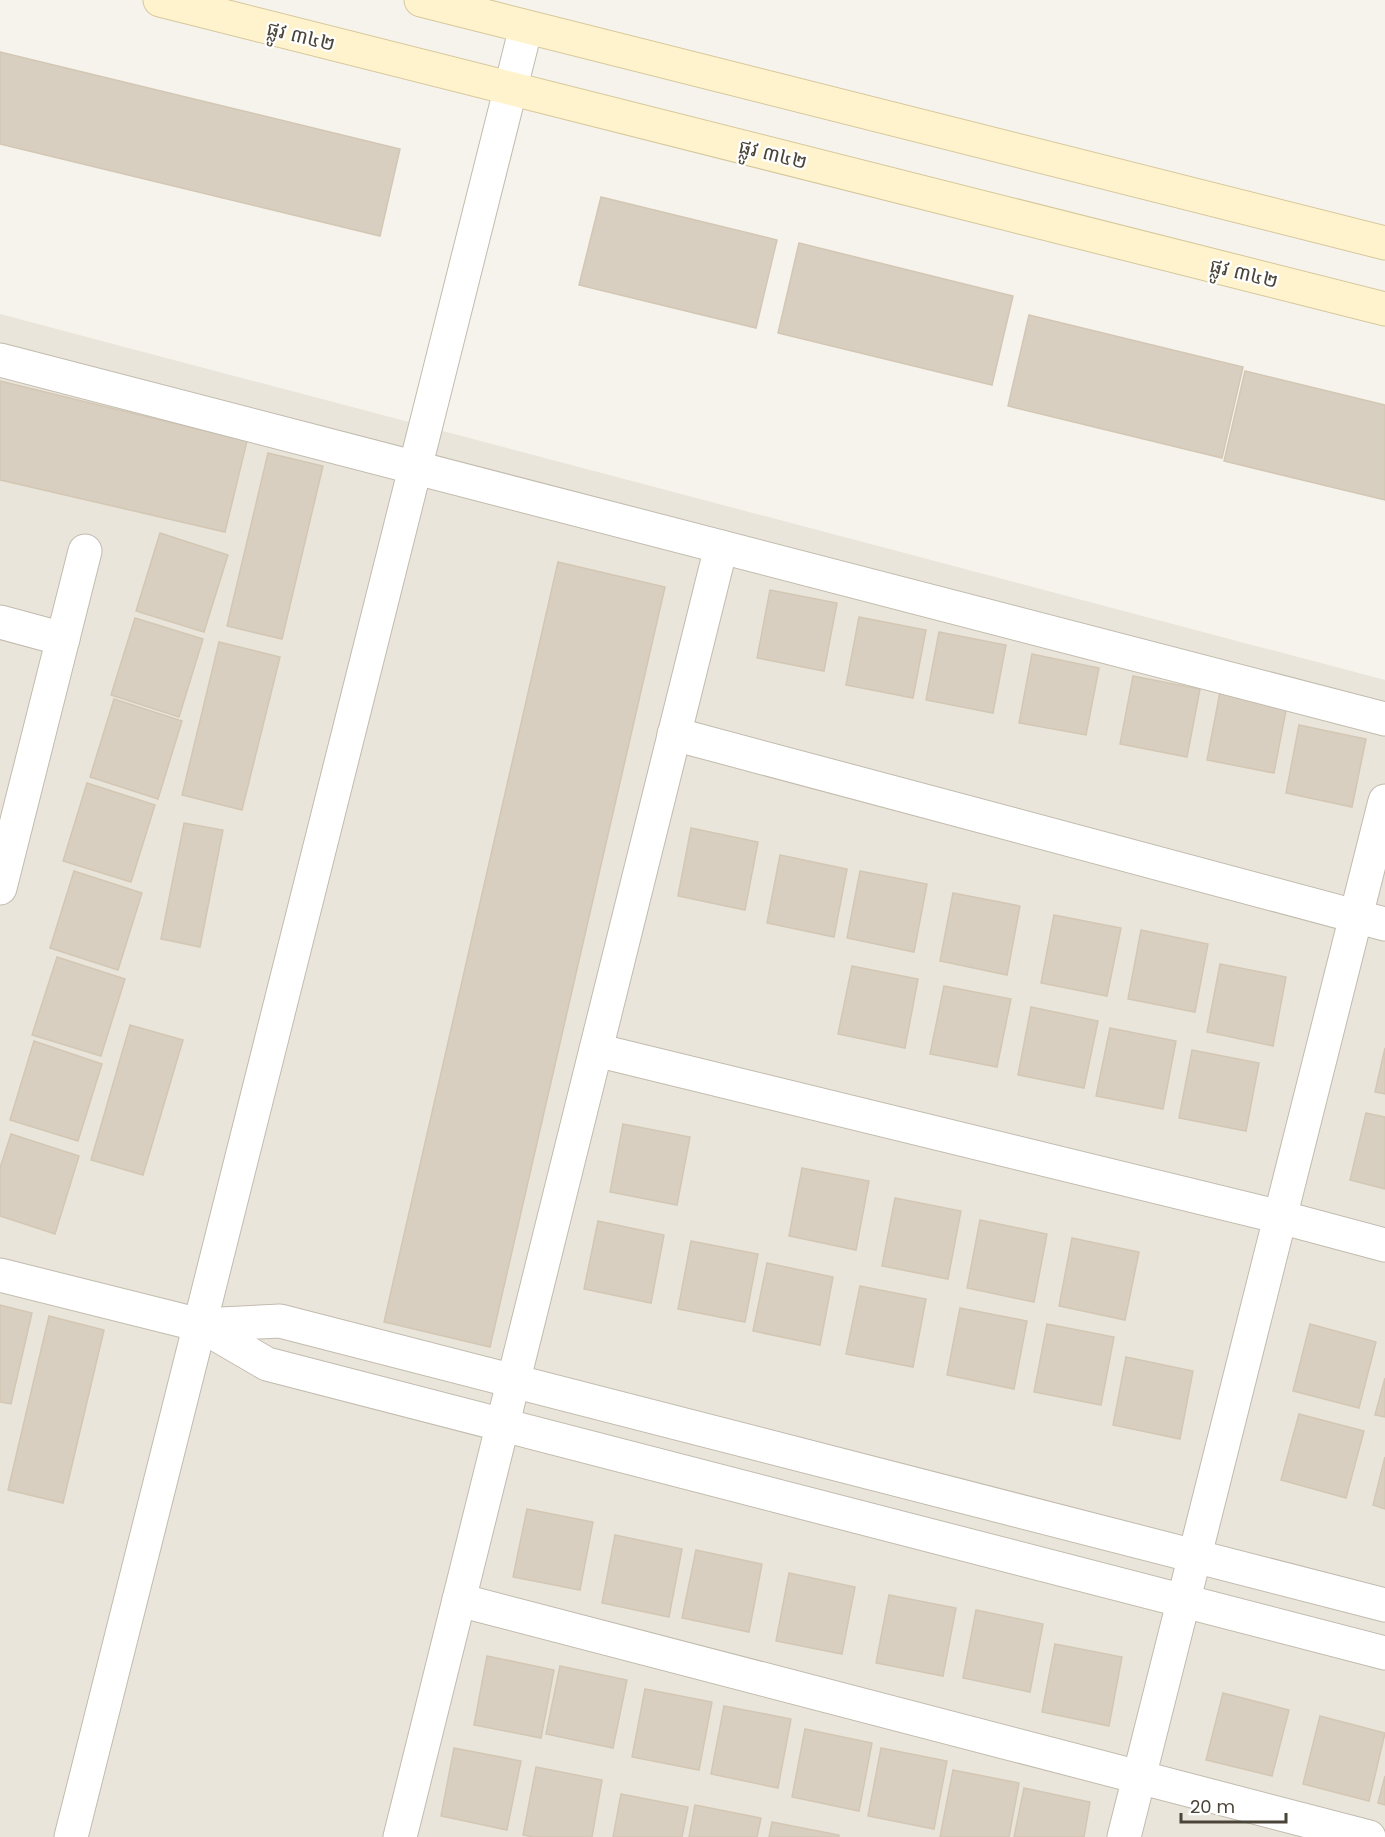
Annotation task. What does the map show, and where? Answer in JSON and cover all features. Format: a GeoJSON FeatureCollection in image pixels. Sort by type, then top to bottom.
{"type":"FeatureCollection","features":[{"type":"Feature","properties":{"kind":"main road","name":"ផ្លូវ ៣៤២"},"geometry":{"type":"LineString","coordinates":[[160,0],[1385,309]]}},
{"type":"Feature","properties":{"kind":"main road"},"geometry":{"type":"LineString","coordinates":[[421,0],[1385,243]]}},
{"type":"Feature","properties":{"kind":"street"},"geometry":{"type":"LineString","coordinates":[[71,1837],[417,468],[526,27]]}},
{"type":"Feature","properties":{"kind":"street"},"geometry":{"type":"LineString","coordinates":[[0,360],[1385,719]]}},
{"type":"Feature","properties":{"kind":"street"},"geometry":{"type":"LineString","coordinates":[[400,1837],[721,547]]}},
{"type":"Feature","properties":{"kind":"street"},"geometry":{"type":"LineString","coordinates":[[2,875],[85,551]]}},
{"type":"Feature","properties":{"kind":"street"},"geometry":{"type":"LineString","coordinates":[[0,622],[63,639]]}},
{"type":"Feature","properties":{"kind":"street"},"geometry":{"type":"LineString","coordinates":[[674,734],[1370,920]]}},
{"type":"Feature","properties":{"kind":"street"},"geometry":{"type":"LineString","coordinates":[[1124,1837],[1280,1217],[1370,920],[1385,801]]}},
{"type":"Feature","properties":{"kind":"street"},"geometry":{"type":"LineString","coordinates":[[596,1050],[1280,1217],[1385,1245]]}},
{"type":"Feature","properties":{"kind":"street"},"geometry":{"type":"LineString","coordinates":[[0,1275],[200,1325],[267,1364],[1385,1653]]}},
{"type":"Feature","properties":{"kind":"street"},"geometry":{"type":"LineString","coordinates":[[200,1325],[280,1321],[1385,1605]]}},
{"type":"Feature","properties":{"kind":"street"},"geometry":{"type":"LineString","coordinates":[[459,1600],[1369,1837]]}},
{"type":"Feature","properties":{"kind":"shaded area"},"geometry":{"type":"Polygon","coordinates":[[[0,314],[1385,680],[1385,1837],[0,1837],[0,314]]]}},
{"type":"Feature","properties":{"kind":"building"},"geometry":{"type":"Polygon","coordinates":[[[0,52],[400,149],[380,236],[0,144],[0,52]]]}},
{"type":"Feature","properties":{"kind":"building"},"geometry":{"type":"Polygon","coordinates":[[[601,197],[777,240],[756,328],[579,285],[601,197]]]}},
{"type":"Feature","properties":{"kind":"building"},"geometry":{"type":"Polygon","coordinates":[[[799,243],[1013,296],[992,385],[778,333],[799,243]]]}},
{"type":"Feature","properties":{"kind":"building"},"geometry":{"type":"Polygon","coordinates":[[[1029,315],[1243,367],[1222,458],[1008,406],[1029,315]]]}},
{"type":"Feature","properties":{"kind":"building"},"geometry":{"type":"Polygon","coordinates":[[[1245,371],[1385,405],[1385,500],[1224,461],[1245,371]]]}},
{"type":"Feature","properties":{"kind":"building"},"geometry":{"type":"Polygon","coordinates":[[[0,381],[247,441],[225,532],[0,480],[0,381]]]}},
{"type":"Feature","properties":{"kind":"building"},"geometry":{"type":"Polygon","coordinates":[[[268,453],[323,466],[282,639],[227,626],[268,453]]]}},
{"type":"Feature","properties":{"kind":"building"},"geometry":{"type":"Polygon","coordinates":[[[160,533],[228,555],[204,632],[136,611],[160,533]]]}},
{"type":"Feature","properties":{"kind":"building"},"geometry":{"type":"Polygon","coordinates":[[[558,562],[665,587],[490,1347],[384,1322],[558,562]]]}},
{"type":"Feature","properties":{"kind":"building"},"geometry":{"type":"Polygon","coordinates":[[[770,590],[837,603],[824,671],[757,658],[770,590]]]}},
{"type":"Feature","properties":{"kind":"building"},"geometry":{"type":"Polygon","coordinates":[[[859,617],[926,630],[913,698],[846,685],[859,617]]]}},
{"type":"Feature","properties":{"kind":"building"},"geometry":{"type":"Polygon","coordinates":[[[135,618],[203,639],[179,717],[111,695],[135,618]]]}},
{"type":"Feature","properties":{"kind":"building"},"geometry":{"type":"Polygon","coordinates":[[[939,632],[1006,645],[993,713],[926,700],[939,632]]]}},
{"type":"Feature","properties":{"kind":"building"},"geometry":{"type":"Polygon","coordinates":[[[219,642],[280,657],[242,810],[182,795],[219,642]]]}},
{"type":"Feature","properties":{"kind":"building"},"geometry":{"type":"Polygon","coordinates":[[[1032,654],[1099,668],[1086,735],[1019,723],[1032,654]]]}},
{"type":"Feature","properties":{"kind":"building"},"geometry":{"type":"Polygon","coordinates":[[[1133,676],[1200,689],[1187,757],[1120,744],[1133,676]]]}},
{"type":"Feature","properties":{"kind":"building"},"geometry":{"type":"Polygon","coordinates":[[[1220,692],[1287,705],[1274,773],[1207,760],[1220,692]]]}},
{"type":"Feature","properties":{"kind":"building"},"geometry":{"type":"Polygon","coordinates":[[[114,699],[182,721],[158,799],[90,777],[114,699]]]}},
{"type":"Feature","properties":{"kind":"building"},"geometry":{"type":"Polygon","coordinates":[[[1299,725],[1366,739],[1352,807],[1286,793],[1299,725]]]}},
{"type":"Feature","properties":{"kind":"building"},"geometry":{"type":"Polygon","coordinates":[[[87,783],[155,805],[131,882],[63,861],[87,783]]]}},
{"type":"Feature","properties":{"kind":"building"},"geometry":{"type":"Polygon","coordinates":[[[184,823],[223,830],[200,947],[161,939],[184,823]]]}},
{"type":"Feature","properties":{"kind":"building"},"geometry":{"type":"Polygon","coordinates":[[[691,828],[758,842],[745,910],[678,896],[691,828]]]}},
{"type":"Feature","properties":{"kind":"building"},"geometry":{"type":"Polygon","coordinates":[[[780,855],[847,869],[834,937],[767,923],[780,855]]]}},
{"type":"Feature","properties":{"kind":"building"},"geometry":{"type":"Polygon","coordinates":[[[74,871],[142,893],[118,970],[50,948],[74,871]]]}},
{"type":"Feature","properties":{"kind":"building"},"geometry":{"type":"Polygon","coordinates":[[[860,871],[927,884],[914,952],[847,938],[860,871]]]}},
{"type":"Feature","properties":{"kind":"building"},"geometry":{"type":"Polygon","coordinates":[[[953,893],[1020,906],[1007,975],[940,961],[953,893]]]}},
{"type":"Feature","properties":{"kind":"building"},"geometry":{"type":"Polygon","coordinates":[[[1054,915],[1121,928],[1107,996],[1041,983],[1054,915]]]}},
{"type":"Feature","properties":{"kind":"building"},"geometry":{"type":"Polygon","coordinates":[[[1141,930],[1208,944],[1195,1012],[1128,999],[1141,930]]]}},
{"type":"Feature","properties":{"kind":"building"},"geometry":{"type":"Polygon","coordinates":[[[57,957],[125,979],[101,1056],[32,1035],[57,957]]]}},
{"type":"Feature","properties":{"kind":"building"},"geometry":{"type":"Polygon","coordinates":[[[1220,964],[1286,977],[1273,1046],[1207,1032],[1220,964]]]}},
{"type":"Feature","properties":{"kind":"building"},"geometry":{"type":"Polygon","coordinates":[[[852,966],[918,979],[905,1048],[838,1034],[852,966]]]}},
{"type":"Feature","properties":{"kind":"building"},"geometry":{"type":"Polygon","coordinates":[[[944,986],[1011,999],[997,1067],[930,1054],[944,986]]]}},
{"type":"Feature","properties":{"kind":"building"},"geometry":{"type":"Polygon","coordinates":[[[1031,1007],[1098,1021],[1084,1088],[1018,1075],[1031,1007]]]}},
{"type":"Feature","properties":{"kind":"building"},"geometry":{"type":"Polygon","coordinates":[[[130,1025],[183,1040],[143,1175],[91,1160],[130,1025]]]}},
{"type":"Feature","properties":{"kind":"building"},"geometry":{"type":"Polygon","coordinates":[[[1110,1028],[1176,1041],[1163,1109],[1096,1096],[1110,1028]]]}},
{"type":"Feature","properties":{"kind":"building"},"geometry":{"type":"Polygon","coordinates":[[[34,1041],[102,1064],[78,1141],[10,1120],[34,1041]]]}},
{"type":"Feature","properties":{"kind":"building"},"geometry":{"type":"Polygon","coordinates":[[[1385,1048],[1385,1094],[1375,1092],[1385,1048]]]}},
{"type":"Feature","properties":{"kind":"building"},"geometry":{"type":"Polygon","coordinates":[[[1192,1050],[1259,1063],[1246,1131],[1179,1118],[1192,1050]]]}},
{"type":"Feature","properties":{"kind":"building"},"geometry":{"type":"Polygon","coordinates":[[[1366,1113],[1385,1117],[1385,1189],[1350,1180],[1366,1113]]]}},
{"type":"Feature","properties":{"kind":"building"},"geometry":{"type":"Polygon","coordinates":[[[623,1124],[690,1137],[677,1205],[610,1192],[623,1124]]]}},
{"type":"Feature","properties":{"kind":"building"},"geometry":{"type":"Polygon","coordinates":[[[11,1134],[79,1156],[55,1234],[0,1216],[0,1168],[11,1134]]]}},
{"type":"Feature","properties":{"kind":"building"},"geometry":{"type":"Polygon","coordinates":[[[802,1168],[869,1181],[856,1250],[789,1236],[802,1168]]]}},
{"type":"Feature","properties":{"kind":"building"},"geometry":{"type":"Polygon","coordinates":[[[895,1198],[961,1211],[948,1279],[882,1266],[895,1198]]]}},
{"type":"Feature","properties":{"kind":"building"},"geometry":{"type":"Polygon","coordinates":[[[980,1220],[1047,1234],[1034,1302],[967,1288],[980,1220]]]}},
{"type":"Feature","properties":{"kind":"building"},"geometry":{"type":"Polygon","coordinates":[[[598,1221],[664,1235],[651,1303],[584,1289],[598,1221]]]}},
{"type":"Feature","properties":{"kind":"building"},"geometry":{"type":"Polygon","coordinates":[[[1072,1238],[1139,1252],[1125,1320],[1059,1306],[1072,1238]]]}},
{"type":"Feature","properties":{"kind":"building"},"geometry":{"type":"Polygon","coordinates":[[[691,1241],[758,1254],[745,1322],[678,1309],[691,1241]]]}},
{"type":"Feature","properties":{"kind":"building"},"geometry":{"type":"Polygon","coordinates":[[[767,1263],[833,1277],[820,1345],[753,1331],[767,1263]]]}},
{"type":"Feature","properties":{"kind":"building"},"geometry":{"type":"Polygon","coordinates":[[[860,1286],[926,1299],[913,1367],[846,1354],[860,1286]]]}},
{"type":"Feature","properties":{"kind":"building"},"geometry":{"type":"Polygon","coordinates":[[[0,1305],[32,1313],[11,1404],[0,1402],[0,1305]]]}},
{"type":"Feature","properties":{"kind":"building"},"geometry":{"type":"Polygon","coordinates":[[[960,1308],[1027,1321],[1014,1389],[947,1375],[960,1308]]]}},
{"type":"Feature","properties":{"kind":"building"},"geometry":{"type":"Polygon","coordinates":[[[49,1316],[104,1330],[63,1503],[8,1490],[49,1316]]]}},
{"type":"Feature","properties":{"kind":"building"},"geometry":{"type":"Polygon","coordinates":[[[1047,1324],[1114,1337],[1101,1405],[1034,1392],[1047,1324]]]}},
{"type":"Feature","properties":{"kind":"building"},"geometry":{"type":"Polygon","coordinates":[[[1310,1324],[1376,1342],[1359,1408],[1293,1391],[1310,1324]]]}},
{"type":"Feature","properties":{"kind":"building"},"geometry":{"type":"Polygon","coordinates":[[[1126,1357],[1193,1371],[1180,1439],[1113,1425],[1126,1357]]]}},
{"type":"Feature","properties":{"kind":"building"},"geometry":{"type":"Polygon","coordinates":[[[1385,1378],[1385,1417],[1375,1415],[1385,1378]]]}},
{"type":"Feature","properties":{"kind":"building"},"geometry":{"type":"Polygon","coordinates":[[[1299,1414],[1364,1431],[1346,1498],[1281,1480],[1299,1414]]]}},
{"type":"Feature","properties":{"kind":"building"},"geometry":{"type":"Polygon","coordinates":[[[1385,1457],[1385,1509],[1373,1505],[1385,1457]]]}},
{"type":"Feature","properties":{"kind":"building"},"geometry":{"type":"Polygon","coordinates":[[[527,1509],[593,1522],[580,1590],[513,1577],[527,1509]]]}},
{"type":"Feature","properties":{"kind":"building"},"geometry":{"type":"Polygon","coordinates":[[[615,1535],[682,1549],[669,1617],[602,1603],[615,1535]]]}},
{"type":"Feature","properties":{"kind":"building"},"geometry":{"type":"Polygon","coordinates":[[[696,1550],[762,1564],[749,1632],[682,1618],[696,1550]]]}},
{"type":"Feature","properties":{"kind":"building"},"geometry":{"type":"Polygon","coordinates":[[[789,1573],[855,1587],[842,1654],[776,1641],[789,1573]]]}},
{"type":"Feature","properties":{"kind":"building"},"geometry":{"type":"Polygon","coordinates":[[[889,1595],[956,1608],[943,1676],[876,1663],[889,1595]]]}},
{"type":"Feature","properties":{"kind":"building"},"geometry":{"type":"Polygon","coordinates":[[[976,1610],[1043,1624],[1030,1692],[963,1678],[976,1610]]]}},
{"type":"Feature","properties":{"kind":"building"},"geometry":{"type":"Polygon","coordinates":[[[1055,1644],[1122,1657],[1109,1726],[1042,1712],[1055,1644]]]}},
{"type":"Feature","properties":{"kind":"building"},"geometry":{"type":"Polygon","coordinates":[[[487,1656],[554,1670],[541,1738],[474,1725],[487,1656]]]}},
{"type":"Feature","properties":{"kind":"building"},"geometry":{"type":"Polygon","coordinates":[[[560,1666],[627,1680],[613,1748],[546,1734],[560,1666]]]}},
{"type":"Feature","properties":{"kind":"building"},"geometry":{"type":"Polygon","coordinates":[[[645,1689],[712,1702],[699,1770],[632,1757],[645,1689]]]}},
{"type":"Feature","properties":{"kind":"building"},"geometry":{"type":"Polygon","coordinates":[[[1223,1693],[1289,1710],[1272,1776],[1206,1760],[1223,1693]]]}},
{"type":"Feature","properties":{"kind":"building"},"geometry":{"type":"Polygon","coordinates":[[[724,1706],[791,1719],[778,1788],[711,1774],[724,1706]]]}},
{"type":"Feature","properties":{"kind":"building"},"geometry":{"type":"Polygon","coordinates":[[[1320,1716],[1385,1733],[1369,1801],[1303,1784],[1320,1716]]]}},
{"type":"Feature","properties":{"kind":"building"},"geometry":{"type":"Polygon","coordinates":[[[805,1729],[872,1743],[859,1811],[792,1797],[805,1729]]]}},
{"type":"Feature","properties":{"kind":"building"},"geometry":{"type":"Polygon","coordinates":[[[454,1748],[521,1761],[507,1830],[441,1816],[454,1748]]]}},
{"type":"Feature","properties":{"kind":"building"},"geometry":{"type":"Polygon","coordinates":[[[881,1748],[947,1761],[934,1829],[868,1816],[881,1748]]]}},
{"type":"Feature","properties":{"kind":"building"},"geometry":{"type":"Polygon","coordinates":[[[536,1767],[602,1780],[592,1837],[523,1835],[536,1767]]]}},
{"type":"Feature","properties":{"kind":"building"},"geometry":{"type":"Polygon","coordinates":[[[953,1770],[1019,1783],[1009,1837],[940,1837],[953,1770]]]}},
{"type":"Feature","properties":{"kind":"building"},"geometry":{"type":"Polygon","coordinates":[[[1385,1776],[1385,1805],[1378,1803],[1385,1776]]]}},
{"type":"Feature","properties":{"kind":"building"},"geometry":{"type":"Polygon","coordinates":[[[1024,1788],[1090,1802],[1084,1837],[1014,1837],[1024,1788]]]}},
{"type":"Feature","properties":{"kind":"building"},"geometry":{"type":"Polygon","coordinates":[[[621,1794],[688,1807],[682,1837],[613,1837],[621,1794]]]}},
{"type":"Feature","properties":{"kind":"building"},"geometry":{"type":"Polygon","coordinates":[[[695,1805],[761,1818],[757,1837],[689,1837],[695,1805]]]}},
{"type":"Feature","properties":{"kind":"building"},"geometry":{"type":"Polygon","coordinates":[[[772,1822],[839,1835],[839,1837],[769,1837],[772,1822]]]}}]}
